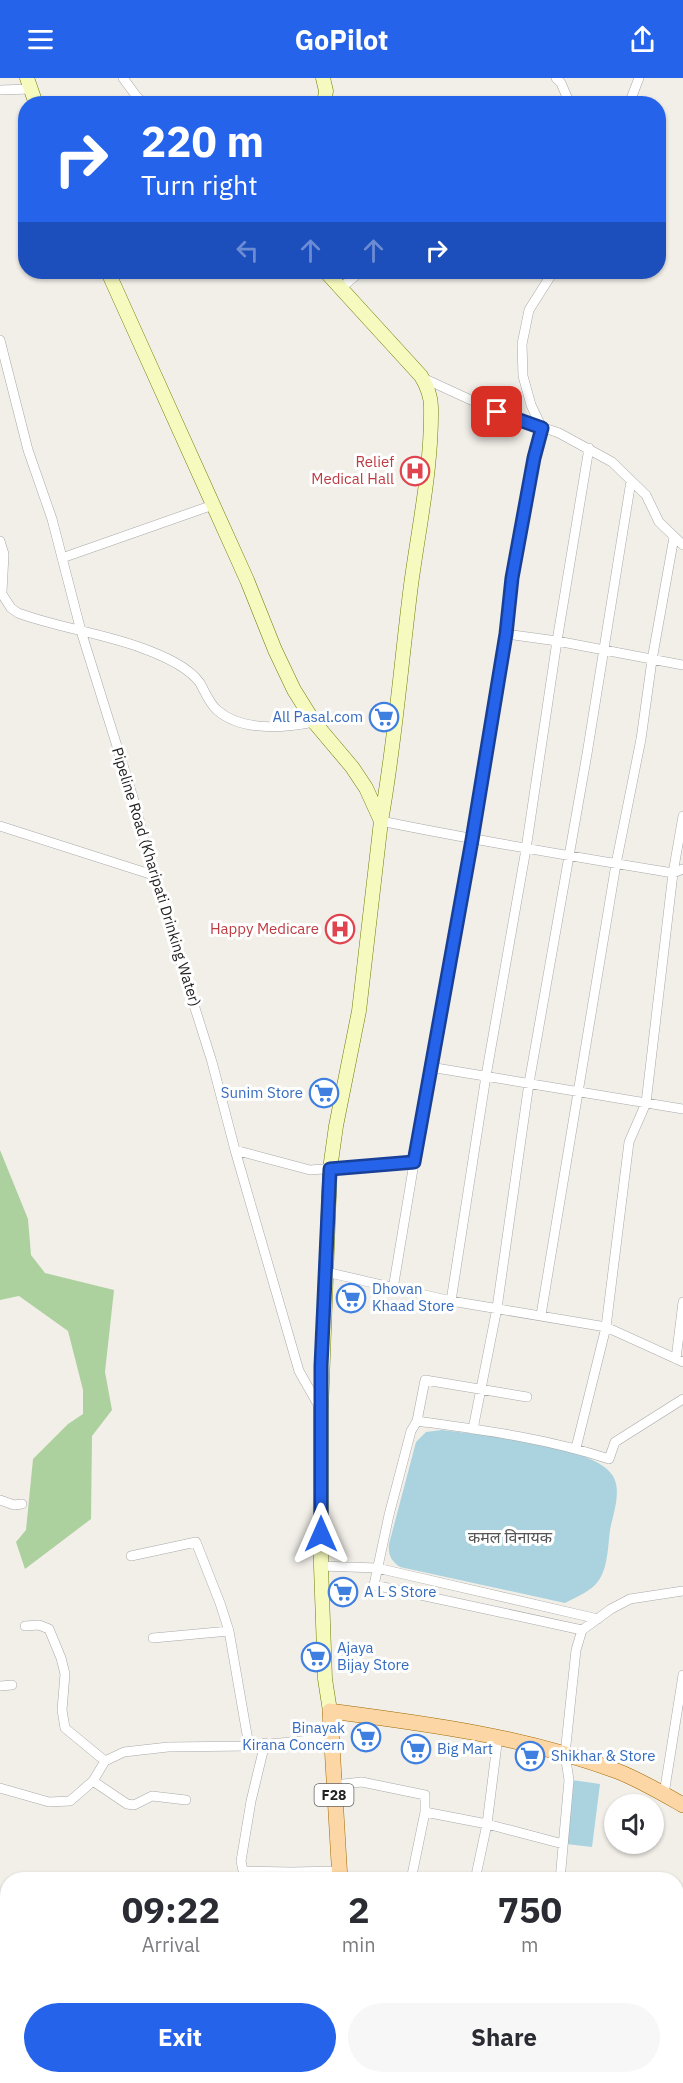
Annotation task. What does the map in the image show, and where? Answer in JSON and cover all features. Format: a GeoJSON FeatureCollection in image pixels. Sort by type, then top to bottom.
{"type":"FeatureCollection","features":[{"type":"Feature","properties":{"kind":"main road"},"geometry":{"type":"LineString","coordinates":[[323,78],[325,96]]}},
{"type":"Feature","properties":{"kind":"main road"},"geometry":{"type":"LineString","coordinates":[[111,279],[294,690],[314,722],[352,767],[366,788],[381,821]]}},
{"type":"Feature","properties":{"kind":"main road"},"geometry":{"type":"LineString","coordinates":[[333,279],[421,376],[429,393],[430,433],[390,772],[381,821]]}},
{"type":"Feature","properties":{"kind":"main road","name":"F28"},"geometry":{"type":"LineString","coordinates":[[340,1872],[330,1711],[325,1679],[321,1566],[321,1410],[330,1169],[336,1126],[359,1011],[381,821]]}},
{"type":"Feature","properties":{"kind":"main road"},"geometry":{"type":"LineString","coordinates":[[330,1711],[498,1736],[565,1754],[619,1772],[683,1805]]}},
{"type":"Feature","properties":{"kind":"street"},"geometry":{"type":"LineString","coordinates":[[123,78],[136,96]]}},
{"type":"Feature","properties":{"kind":"street"},"geometry":{"type":"LineString","coordinates":[[556,78],[567,96]]}},
{"type":"Feature","properties":{"kind":"street"},"geometry":{"type":"LineString","coordinates":[[632,96],[639,78]]}},
{"type":"Feature","properties":{"kind":"street"},"geometry":{"type":"LineString","coordinates":[[0,90],[29,83]]}},
{"type":"Feature","properties":{"kind":"street"},"geometry":{"type":"LineString","coordinates":[[341,288],[352,279]]}},
{"type":"Feature","properties":{"kind":"street"},"geometry":{"type":"LineString","coordinates":[[393,1289],[430,1067],[472,840],[506,634],[512,578],[534,458],[542,428],[531,405],[523,376],[522,344],[529,310],[549,279]]}},
{"type":"Feature","properties":{"kind":"street","name":"Pipeline Road (Kharipati Drinking Water)"},"geometry":{"type":"LineString","coordinates":[[0,340],[28,450],[52,519],[81,631],[136,807],[153,875],[212,1062],[299,1371],[321,1410]]}},
{"type":"Feature","properties":{"kind":"street"},"geometry":{"type":"LineString","coordinates":[[421,376],[497,412],[559,433],[612,462],[646,495],[659,522],[683,545]]}},
{"type":"Feature","properties":{"kind":"street"},"geometry":{"type":"LineString","coordinates":[[451,1301],[486,1076],[526,849],[589,448]]}},
{"type":"Feature","properties":{"kind":"street"},"geometry":{"type":"LineString","coordinates":[[473,1429],[497,1308],[529,1083],[570,857],[631,482]]}},
{"type":"Feature","properties":{"kind":"street"},"geometry":{"type":"LineString","coordinates":[[62,558],[213,506]]}},
{"type":"Feature","properties":{"kind":"street"},"geometry":{"type":"LineString","coordinates":[[541,1315],[564,1167],[616,864],[641,739],[652,660],[674,537]]}},
{"type":"Feature","properties":{"kind":"street"},"geometry":{"type":"LineString","coordinates":[[0,541],[4,554],[1,592],[11,608],[18,613],[142,648],[184,669],[198,681],[215,708],[238,722],[264,726],[293,726],[314,722]]}},
{"type":"Feature","properties":{"kind":"street"},"geometry":{"type":"LineString","coordinates":[[506,634],[557,641],[683,665]]}},
{"type":"Feature","properties":{"kind":"street"},"geometry":{"type":"LineString","coordinates":[[576,1448],[606,1327],[629,1142],[646,1103],[673,873],[683,816]]}},
{"type":"Feature","properties":{"kind":"street"},"geometry":{"type":"LineString","coordinates":[[381,821],[570,857],[673,873],[683,869]]}},
{"type":"Feature","properties":{"kind":"street"},"geometry":{"type":"LineString","coordinates":[[0,826],[153,875]]}},
{"type":"Feature","properties":{"kind":"street"},"geometry":{"type":"LineString","coordinates":[[430,1067],[683,1109]]}},
{"type":"Feature","properties":{"kind":"street"},"geometry":{"type":"LineString","coordinates":[[235,1150],[310,1170],[414,1162]]}},
{"type":"Feature","properties":{"kind":"street"},"geometry":{"type":"LineString","coordinates":[[326,1272],[451,1301],[606,1327],[680,1360],[683,1302]]}},
{"type":"Feature","properties":{"kind":"street"},"geometry":{"type":"LineString","coordinates":[[527,1397],[425,1380],[417,1421],[407,1442],[374,1585],[582,1630]]}},
{"type":"Feature","properties":{"kind":"street"},"geometry":{"type":"LineString","coordinates":[[417,1421],[576,1448],[609,1459],[615,1442],[683,1399]]}},
{"type":"Feature","properties":{"kind":"street"},"geometry":{"type":"LineString","coordinates":[[0,1500],[14,1505],[22,1504]]}},
{"type":"Feature","properties":{"kind":"street"},"geometry":{"type":"LineString","coordinates":[[131,1556],[196,1542],[229,1631],[249,1746]]}},
{"type":"Feature","properties":{"kind":"street"},"geometry":{"type":"LineString","coordinates":[[321,1566],[377,1568],[598,1619]]}},
{"type":"Feature","properties":{"kind":"street"},"geometry":{"type":"LineString","coordinates":[[561,1872],[569,1780],[565,1754],[576,1650],[582,1630],[611,1609],[630,1599],[683,1591]]}},
{"type":"Feature","properties":{"kind":"street"},"geometry":{"type":"LineString","coordinates":[[25,1626],[39,1624],[49,1629],[65,1674],[62,1710],[65,1728],[105,1761]]}},
{"type":"Feature","properties":{"kind":"street"},"geometry":{"type":"LineString","coordinates":[[153,1638],[229,1631]]}},
{"type":"Feature","properties":{"kind":"street"},"geometry":{"type":"LineString","coordinates":[[664,1794],[680,1723],[683,1675]]}},
{"type":"Feature","properties":{"kind":"street"},"geometry":{"type":"LineString","coordinates":[[0,1686],[12,1685]]}},
{"type":"Feature","properties":{"kind":"street"},"geometry":{"type":"LineString","coordinates":[[477,1872],[488,1824],[498,1736]]}},
{"type":"Feature","properties":{"kind":"street"},"geometry":{"type":"LineString","coordinates":[[0,1788],[49,1802],[70,1801],[93,1781],[105,1761],[124,1752],[147,1748],[187,1746],[249,1746],[331,1738]]}},
{"type":"Feature","properties":{"kind":"street"},"geometry":{"type":"LineString","coordinates":[[243,1872],[241,1861],[251,1801],[265,1743]]}},
{"type":"Feature","properties":{"kind":"street"},"geometry":{"type":"LineString","coordinates":[[93,1781],[127,1804],[134,1804],[152,1796],[186,1800]]}},
{"type":"Feature","properties":{"kind":"street"},"geometry":{"type":"LineString","coordinates":[[334,1785],[362,1782],[425,1795],[425,1812],[413,1872]]}},
{"type":"Feature","properties":{"kind":"street"},"geometry":{"type":"LineString","coordinates":[[425,1812],[488,1824],[563,1844]]}},
{"type":"Feature","properties":{"kind":"green space"},"geometry":{"type":"Polygon","coordinates":[[[0,1150],[28,1219],[31,1255],[45,1273],[114,1290],[105,1372],[112,1410],[92,1436],[91,1519],[25,1569],[16,1542],[26,1530],[33,1459],[68,1424],[83,1414],[83,1390],[68,1331],[19,1296],[0,1300],[0,1150]]]}},
{"type":"Feature","properties":{"kind":"water"},"geometry":{"type":"Polygon","coordinates":[[[442,1430],[507,1438],[560,1449],[602,1465],[613,1476],[617,1489],[616,1503],[606,1562],[596,1584],[565,1603],[400,1567],[394,1562],[390,1555],[389,1544],[416,1442],[426,1432],[442,1430]]]}},
{"type":"Feature","properties":{"kind":"water"},"geometry":{"type":"Polygon","coordinates":[[[572,1780],[600,1784],[592,1847],[566,1844],[572,1780]]]}},
{"type":"Feature","properties":{"kind":"place","name":"Relief Medical Hall"},"geometry":{"type":"Point","coordinates":[415,471]}},
{"type":"Feature","properties":{"kind":"place","name":"All Pasal.com"},"geometry":{"type":"Point","coordinates":[384,717]}},
{"type":"Feature","properties":{"kind":"place","name":"Happy Medicare"},"geometry":{"type":"Point","coordinates":[340,929]}},
{"type":"Feature","properties":{"kind":"place","name":"Sunim Store"},"geometry":{"type":"Point","coordinates":[324,1093]}},
{"type":"Feature","properties":{"kind":"place","name":"Dhovan Khaad Store"},"geometry":{"type":"Point","coordinates":[351,1298]}},
{"type":"Feature","properties":{"kind":"place","name":"A L S Store"},"geometry":{"type":"Point","coordinates":[343,1592]}},
{"type":"Feature","properties":{"kind":"place","name":"Ajaya Bijay Store"},"geometry":{"type":"Point","coordinates":[316,1657]}},
{"type":"Feature","properties":{"kind":"place","name":"Binayak Kirana Concern"},"geometry":{"type":"Point","coordinates":[366,1737]}},
{"type":"Feature","properties":{"kind":"place","name":"Big Mart"},"geometry":{"type":"Point","coordinates":[416,1749]}},
{"type":"Feature","properties":{"kind":"place","name":"Shikhar & Store"},"geometry":{"type":"Point","coordinates":[530,1756]}},
{"type":"Feature","properties":{"kind":"district","name":"कमल विनायक"},"geometry":{"type":"Point","coordinates":[510,1537]}},
{"type":"Feature","properties":{"kind":"route"},"geometry":{"type":"LineString","coordinates":[[321,1534],[321,1366],[330,1169],[414,1162],[472,840],[506,634],[512,578],[534,458],[542,428],[497,412]]}}]}
